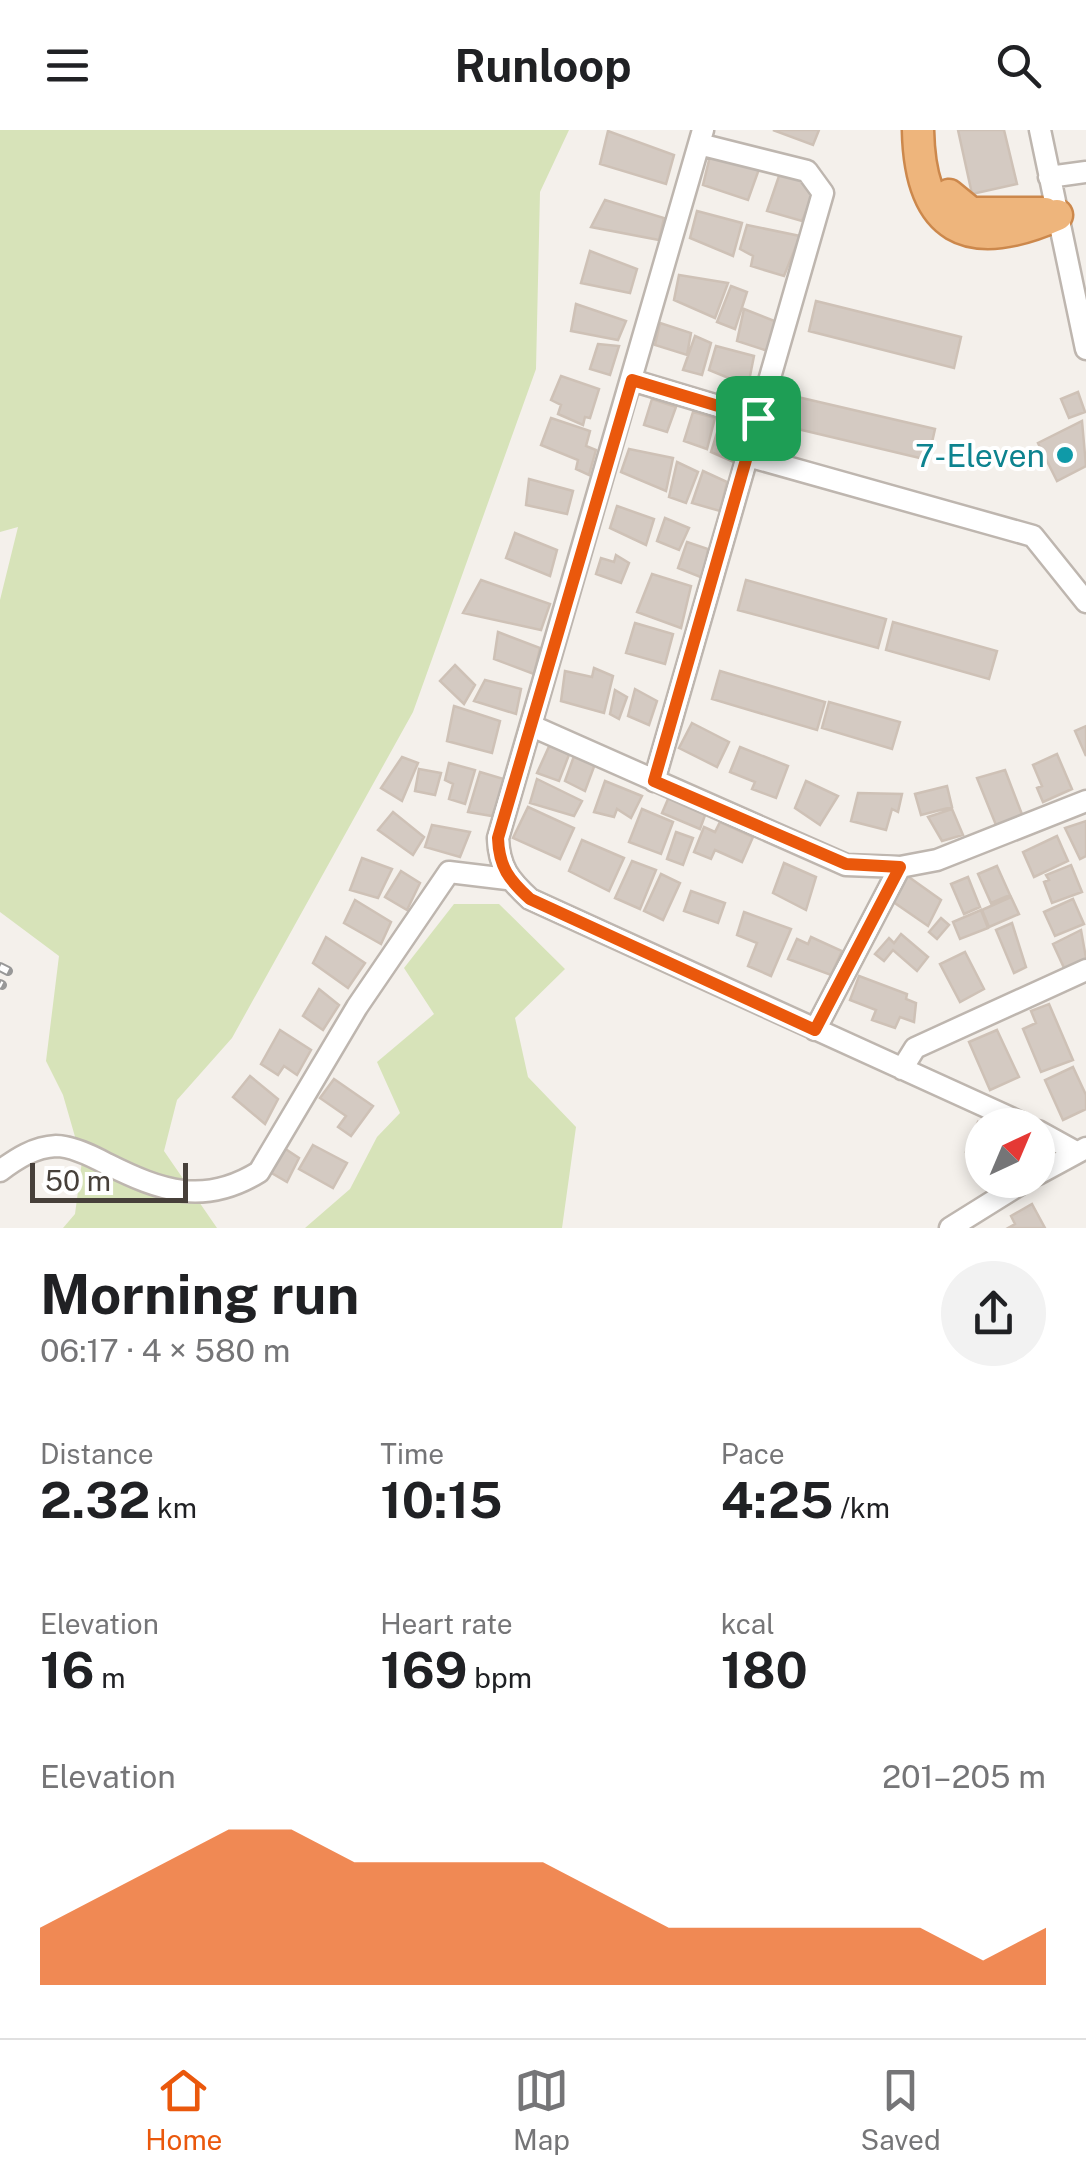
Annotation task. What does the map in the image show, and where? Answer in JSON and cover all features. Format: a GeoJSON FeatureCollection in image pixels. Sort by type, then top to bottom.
{"type":"FeatureCollection","features":[{"type":"Feature","properties":{"kind":"highway"},"geometry":{"type":"LineString","coordinates":[[918,130],[919,173],[926,194],[959,227],[982,235],[1002,234],[1056,215]]}},
{"type":"Feature","properties":{"kind":"highway"},"geometry":{"type":"LineString","coordinates":[[934,130],[941,183],[954,202],[971,213],[1056,215]]}},
{"type":"Feature","properties":{"kind":"street"},"geometry":{"type":"LineString","coordinates":[[1040,130],[1086,349]]}},
{"type":"Feature","properties":{"kind":"street"},"geometry":{"type":"LineString","coordinates":[[507,879],[498,838],[701,137],[807,170],[823,194],[654,781]]}},
{"type":"Feature","properties":{"kind":"street"},"geometry":{"type":"LineString","coordinates":[[1050,177],[1086,172]]}},
{"type":"Feature","properties":{"kind":"street"},"geometry":{"type":"LineString","coordinates":[[632,380],[758,418]]}},
{"type":"Feature","properties":{"kind":"street"},"geometry":{"type":"LineString","coordinates":[[748,456],[1033,536],[1086,602]]}},
{"type":"Feature","properties":{"kind":"street"},"geometry":{"type":"LineString","coordinates":[[532,726],[846,864],[900,867],[937,860],[1086,801]]}},
{"type":"Feature","properties":{"kind":"street"},"geometry":{"type":"LineString","coordinates":[[815,1030],[900,867]]}},
{"type":"Feature","properties":{"kind":"street"},"geometry":{"type":"LineString","coordinates":[[0,1171],[22,1154],[56,1146],[90,1155],[159,1188],[198,1192],[233,1188],[259,1172],[357,1007],[449,872],[507,879],[530,899],[988,1108]]}},
{"type":"Feature","properties":{"kind":"street"},"geometry":{"type":"LineString","coordinates":[[902,1070],[915,1048],[1086,970]]}},
{"type":"Feature","properties":{"kind":"street"},"geometry":{"type":"LineString","coordinates":[[1055,1139],[1081,1150]]}},
{"type":"Feature","properties":{"kind":"street"},"geometry":{"type":"LineString","coordinates":[[1055,1165],[1081,1150]]}},
{"type":"Feature","properties":{"kind":"street"},"geometry":{"type":"LineString","coordinates":[[950,1228],[999,1198]]}},
{"type":"Feature","properties":{"kind":"green space"},"geometry":{"type":"Polygon","coordinates":[[[0,130],[569,130],[540,192],[536,369],[413,712],[232,1038],[177,1100],[164,1151],[217,1228],[63,1228],[75,1214],[82,1161],[63,1095],[46,1061],[59,956],[0,912],[0,600],[18,527],[0,532],[0,130]]]}},
{"type":"Feature","properties":{"kind":"green space"},"geometry":{"type":"Polygon","coordinates":[[[454,904],[499,904],[565,969],[515,1018],[528,1077],[576,1127],[562,1228],[305,1228],[350,1189],[377,1137],[400,1113],[377,1062],[434,1014],[404,968],[454,904]]]}},
{"type":"Feature","properties":{"kind":"building"},"geometry":{"type":"Polygon","coordinates":[[[773,130],[819,130],[813,145],[773,130]]]}},
{"type":"Feature","properties":{"kind":"building"},"geometry":{"type":"Polygon","coordinates":[[[958,130],[1004,130],[1017,184],[972,194],[958,130]]]}},
{"type":"Feature","properties":{"kind":"building"},"geometry":{"type":"Polygon","coordinates":[[[608,131],[674,155],[666,184],[600,164],[608,131]]]}},
{"type":"Feature","properties":{"kind":"building"},"geometry":{"type":"Polygon","coordinates":[[[710,156],[759,169],[748,200],[703,185],[710,156]]]}},
{"type":"Feature","properties":{"kind":"building"},"geometry":{"type":"Polygon","coordinates":[[[780,173],[817,184],[802,221],[767,211],[780,173]]]}},
{"type":"Feature","properties":{"kind":"building"},"geometry":{"type":"Polygon","coordinates":[[[605,200],[664,218],[659,240],[591,227],[605,200]]]}},
{"type":"Feature","properties":{"kind":"building"},"geometry":{"type":"Polygon","coordinates":[[[697,211],[742,223],[733,256],[690,238],[697,211]]]}},
{"type":"Feature","properties":{"kind":"building"},"geometry":{"type":"Polygon","coordinates":[[[747,225],[800,236],[784,276],[751,266],[753,256],[740,249],[747,225]]]}},
{"type":"Feature","properties":{"kind":"building"},"geometry":{"type":"Polygon","coordinates":[[[590,251],[637,269],[630,293],[581,283],[590,251]]]}},
{"type":"Feature","properties":{"kind":"building"},"geometry":{"type":"Polygon","coordinates":[[[679,275],[728,283],[715,318],[674,300],[679,275]]]}},
{"type":"Feature","properties":{"kind":"building"},"geometry":{"type":"Polygon","coordinates":[[[731,286],[747,292],[735,329],[717,322],[731,286]]]}},
{"type":"Feature","properties":{"kind":"building"},"geometry":{"type":"Polygon","coordinates":[[[816,301],[961,337],[954,368],[809,331],[816,301]]]}},
{"type":"Feature","properties":{"kind":"building"},"geometry":{"type":"Polygon","coordinates":[[[576,304],[626,321],[618,340],[571,331],[576,304]]]}},
{"type":"Feature","properties":{"kind":"building"},"geometry":{"type":"Polygon","coordinates":[[[744,309],[777,322],[768,351],[737,341],[744,309]]]}},
{"type":"Feature","properties":{"kind":"building"},"geometry":{"type":"Polygon","coordinates":[[[660,323],[691,333],[687,355],[655,345],[660,323]]]}},
{"type":"Feature","properties":{"kind":"building"},"geometry":{"type":"Polygon","coordinates":[[[695,336],[711,343],[702,375],[683,370],[695,336]]]}},
{"type":"Feature","properties":{"kind":"building"},"geometry":{"type":"Polygon","coordinates":[[[598,344],[619,346],[610,375],[590,369],[598,344]]]}},
{"type":"Feature","properties":{"kind":"building"},"geometry":{"type":"Polygon","coordinates":[[[716,346],[754,356],[748,386],[709,370],[716,346]]]}},
{"type":"Feature","properties":{"kind":"building"},"geometry":{"type":"Polygon","coordinates":[[[561,376],[599,389],[590,418],[585,417],[583,425],[558,414],[561,405],[551,400],[561,376]]]}},
{"type":"Feature","properties":{"kind":"building"},"geometry":{"type":"Polygon","coordinates":[[[1078,392],[1085,412],[1069,418],[1061,399],[1078,392]]]}},
{"type":"Feature","properties":{"kind":"building"},"geometry":{"type":"Polygon","coordinates":[[[789,395],[935,429],[928,460],[781,425],[789,395]]]}},
{"type":"Feature","properties":{"kind":"building"},"geometry":{"type":"Polygon","coordinates":[[[652,399],[676,407],[667,432],[644,425],[652,399]]]}},
{"type":"Feature","properties":{"kind":"building"},"geometry":{"type":"Polygon","coordinates":[[[693,412],[715,418],[707,449],[684,441],[693,412]]]}},
{"type":"Feature","properties":{"kind":"building"},"geometry":{"type":"Polygon","coordinates":[[[551,418],[590,431],[586,446],[596,450],[589,475],[576,469],[578,460],[541,445],[551,418]]]}},
{"type":"Feature","properties":{"kind":"building"},"geometry":{"type":"Polygon","coordinates":[[[721,420],[743,425],[736,463],[711,452],[721,420]]]}},
{"type":"Feature","properties":{"kind":"building","name":"7-Eleven"},"geometry":{"type":"Polygon","coordinates":[[[1082,421],[1086,466],[1057,481],[1038,443],[1082,421]]]}},
{"type":"Feature","properties":{"kind":"building"},"geometry":{"type":"Polygon","coordinates":[[[629,449],[673,458],[666,491],[621,472],[629,449]]]}},
{"type":"Feature","properties":{"kind":"building"},"geometry":{"type":"Polygon","coordinates":[[[677,462],[698,472],[686,503],[669,497],[677,462]]]}},
{"type":"Feature","properties":{"kind":"building"},"geometry":{"type":"Polygon","coordinates":[[[703,471],[727,482],[720,511],[692,503],[703,471]]]}},
{"type":"Feature","properties":{"kind":"building"},"geometry":{"type":"Polygon","coordinates":[[[529,479],[573,491],[567,514],[526,505],[529,479]]]}},
{"type":"Feature","properties":{"kind":"building"},"geometry":{"type":"Polygon","coordinates":[[[617,506],[654,519],[646,545],[610,528],[617,506]]]}},
{"type":"Feature","properties":{"kind":"building"},"geometry":{"type":"Polygon","coordinates":[[[665,518],[689,528],[679,550],[657,541],[665,518]]]}},
{"type":"Feature","properties":{"kind":"building"},"geometry":{"type":"Polygon","coordinates":[[[515,533],[557,550],[550,576],[506,558],[515,533]]]}},
{"type":"Feature","properties":{"kind":"building"},"geometry":{"type":"Polygon","coordinates":[[[687,542],[708,549],[703,578],[678,568],[687,542]]]}},
{"type":"Feature","properties":{"kind":"building"},"geometry":{"type":"Polygon","coordinates":[[[616,555],[629,563],[621,583],[596,574],[601,558],[614,562],[616,555]]]}},
{"type":"Feature","properties":{"kind":"building"},"geometry":{"type":"Polygon","coordinates":[[[652,574],[691,586],[681,628],[637,612],[652,574]]]}},
{"type":"Feature","properties":{"kind":"building"},"geometry":{"type":"Polygon","coordinates":[[[481,580],[550,604],[541,630],[463,613],[481,580]]]}},
{"type":"Feature","properties":{"kind":"building"},"geometry":{"type":"Polygon","coordinates":[[[746,580],[886,619],[878,648],[738,610],[746,580]]]}},
{"type":"Feature","properties":{"kind":"building"},"geometry":{"type":"Polygon","coordinates":[[[893,622],[997,651],[989,679],[886,650],[893,622]]]}},
{"type":"Feature","properties":{"kind":"building"},"geometry":{"type":"Polygon","coordinates":[[[635,623],[673,634],[665,664],[626,653],[635,623]]]}},
{"type":"Feature","properties":{"kind":"building"},"geometry":{"type":"Polygon","coordinates":[[[498,632],[540,648],[534,674],[494,659],[498,632]]]}},
{"type":"Feature","properties":{"kind":"building"},"geometry":{"type":"Polygon","coordinates":[[[455,665],[475,685],[464,704],[440,681],[455,665]]]}},
{"type":"Feature","properties":{"kind":"building"},"geometry":{"type":"Polygon","coordinates":[[[594,668],[613,676],[604,713],[561,701],[565,671],[592,677],[594,668]]]}},
{"type":"Feature","properties":{"kind":"building"},"geometry":{"type":"Polygon","coordinates":[[[720,671],[825,702],[817,730],[712,699],[720,671]]]}},
{"type":"Feature","properties":{"kind":"building"},"geometry":{"type":"Polygon","coordinates":[[[485,680],[521,689],[516,714],[474,701],[485,680]]]}},
{"type":"Feature","properties":{"kind":"building"},"geometry":{"type":"Polygon","coordinates":[[[635,689],[657,701],[649,725],[628,716],[635,689]]]}},
{"type":"Feature","properties":{"kind":"building"},"geometry":{"type":"Polygon","coordinates":[[[615,690],[627,697],[619,719],[610,714],[615,690]]]}},
{"type":"Feature","properties":{"kind":"building"},"geometry":{"type":"Polygon","coordinates":[[[829,702],[900,722],[892,749],[822,728],[829,702]]]}},
{"type":"Feature","properties":{"kind":"building"},"geometry":{"type":"Polygon","coordinates":[[[454,706],[500,721],[492,753],[447,741],[454,706]]]}},
{"type":"Feature","properties":{"kind":"building"},"geometry":{"type":"Polygon","coordinates":[[[692,723],[729,742],[717,767],[679,748],[692,723]]]}},
{"type":"Feature","properties":{"kind":"building"},"geometry":{"type":"Polygon","coordinates":[[[1086,726],[1086,756],[1075,731],[1086,726]]]}},
{"type":"Feature","properties":{"kind":"building"},"geometry":{"type":"Polygon","coordinates":[[[551,742],[570,752],[559,781],[537,773],[551,742]]]}},
{"type":"Feature","properties":{"kind":"building"},"geometry":{"type":"Polygon","coordinates":[[[740,747],[788,766],[776,798],[752,789],[755,782],[730,772],[740,747]]]}},
{"type":"Feature","properties":{"kind":"building"},"geometry":{"type":"Polygon","coordinates":[[[1057,754],[1072,789],[1043,802],[1037,788],[1042,786],[1033,765],[1057,754]]]}},
{"type":"Feature","properties":{"kind":"building"},"geometry":{"type":"Polygon","coordinates":[[[574,756],[595,764],[585,791],[565,781],[574,756]]]}},
{"type":"Feature","properties":{"kind":"building"},"geometry":{"type":"Polygon","coordinates":[[[402,757],[418,763],[402,801],[381,788],[402,757]]]}},
{"type":"Feature","properties":{"kind":"building"},"geometry":{"type":"Polygon","coordinates":[[[449,763],[475,770],[465,804],[449,799],[453,784],[445,780],[449,763]]]}},
{"type":"Feature","properties":{"kind":"building"},"geometry":{"type":"Polygon","coordinates":[[[419,769],[441,773],[435,795],[415,791],[419,769]]]}},
{"type":"Feature","properties":{"kind":"building"},"geometry":{"type":"Polygon","coordinates":[[[1005,770],[1023,817],[996,825],[977,778],[1005,770]]]}},
{"type":"Feature","properties":{"kind":"building"},"geometry":{"type":"Polygon","coordinates":[[[480,772],[507,780],[492,816],[468,812],[480,772]]]}},
{"type":"Feature","properties":{"kind":"building"},"geometry":{"type":"Polygon","coordinates":[[[537,779],[582,801],[574,816],[530,803],[537,779]]]}},
{"type":"Feature","properties":{"kind":"building"},"geometry":{"type":"Polygon","coordinates":[[[605,781],[642,796],[631,818],[617,809],[614,817],[594,812],[605,781]]]}},
{"type":"Feature","properties":{"kind":"building"},"geometry":{"type":"Polygon","coordinates":[[[806,781],[838,796],[820,825],[795,808],[806,781]]]}},
{"type":"Feature","properties":{"kind":"building"},"geometry":{"type":"Polygon","coordinates":[[[947,786],[952,807],[921,815],[915,794],[947,786]]]}},
{"type":"Feature","properties":{"kind":"building"},"geometry":{"type":"Polygon","coordinates":[[[671,792],[708,807],[700,829],[662,813],[671,792]]]}},
{"type":"Feature","properties":{"kind":"building"},"geometry":{"type":"Polygon","coordinates":[[[858,793],[902,794],[898,812],[892,809],[886,830],[851,821],[858,793]]]}},
{"type":"Feature","properties":{"kind":"building"},"geometry":{"type":"Polygon","coordinates":[[[528,807],[574,828],[560,859],[513,838],[528,807]]]}},
{"type":"Feature","properties":{"kind":"building"},"geometry":{"type":"Polygon","coordinates":[[[642,809],[673,822],[661,854],[629,842],[642,809]]]}},
{"type":"Feature","properties":{"kind":"building"},"geometry":{"type":"Polygon","coordinates":[[[952,809],[963,835],[942,841],[928,817],[952,809]]]}},
{"type":"Feature","properties":{"kind":"building"},"geometry":{"type":"Polygon","coordinates":[[[393,812],[424,837],[413,855],[378,830],[393,812]]]}},
{"type":"Feature","properties":{"kind":"building"},"geometry":{"type":"Polygon","coordinates":[[[1086,821],[1086,856],[1080,859],[1065,828],[1086,821]]]}},
{"type":"Feature","properties":{"kind":"building"},"geometry":{"type":"Polygon","coordinates":[[[720,822],[753,837],[742,862],[715,850],[711,859],[694,852],[704,827],[715,832],[720,822]]]}},
{"type":"Feature","properties":{"kind":"building"},"geometry":{"type":"Polygon","coordinates":[[[432,825],[470,832],[460,857],[425,847],[432,825]]]}},
{"type":"Feature","properties":{"kind":"building"},"geometry":{"type":"Polygon","coordinates":[[[676,832],[693,838],[683,865],[667,859],[676,832]]]}},
{"type":"Feature","properties":{"kind":"building"},"geometry":{"type":"Polygon","coordinates":[[[1057,836],[1068,861],[1034,877],[1023,852],[1057,836]]]}},
{"type":"Feature","properties":{"kind":"building"},"geometry":{"type":"Polygon","coordinates":[[[582,840],[624,858],[609,891],[569,871],[582,840]]]}},
{"type":"Feature","properties":{"kind":"building"},"geometry":{"type":"Polygon","coordinates":[[[362,858],[392,869],[378,898],[350,890],[362,858]]]}},
{"type":"Feature","properties":{"kind":"building"},"geometry":{"type":"Polygon","coordinates":[[[632,861],[656,870],[640,909],[615,898],[632,861]]]}},
{"type":"Feature","properties":{"kind":"building"},"geometry":{"type":"Polygon","coordinates":[[[784,863],[816,877],[806,910],[773,893],[784,863]]]}},
{"type":"Feature","properties":{"kind":"building"},"geometry":{"type":"Polygon","coordinates":[[[1071,865],[1082,892],[1052,903],[1044,882],[1049,880],[1046,875],[1071,865]]]}},
{"type":"Feature","properties":{"kind":"building"},"geometry":{"type":"Polygon","coordinates":[[[997,866],[1010,895],[991,903],[978,874],[997,866]]]}},
{"type":"Feature","properties":{"kind":"building"},"geometry":{"type":"Polygon","coordinates":[[[401,871],[420,883],[407,910],[385,897],[401,871]]]}},
{"type":"Feature","properties":{"kind":"building"},"geometry":{"type":"Polygon","coordinates":[[[661,874],[680,883],[663,920],[644,911],[661,874]]]}},
{"type":"Feature","properties":{"kind":"building"},"geometry":{"type":"Polygon","coordinates":[[[906,875],[941,900],[928,926],[892,901],[906,875]]]}},
{"type":"Feature","properties":{"kind":"building"},"geometry":{"type":"Polygon","coordinates":[[[968,877],[980,907],[964,914],[951,884],[968,877]]]}},
{"type":"Feature","properties":{"kind":"building"},"geometry":{"type":"Polygon","coordinates":[[[691,891],[725,903],[718,923],[684,911],[691,891]]]}},
{"type":"Feature","properties":{"kind":"building"},"geometry":{"type":"Polygon","coordinates":[[[1011,897],[1019,914],[989,927],[982,910],[1011,897]]]}},
{"type":"Feature","properties":{"kind":"building"},"geometry":{"type":"Polygon","coordinates":[[[1073,899],[1084,924],[1055,936],[1044,912],[1073,899]]]}},
{"type":"Feature","properties":{"kind":"building"},"geometry":{"type":"Polygon","coordinates":[[[355,900],[391,922],[381,944],[344,923],[355,900]]]}},
{"type":"Feature","properties":{"kind":"building"},"geometry":{"type":"Polygon","coordinates":[[[981,910],[988,928],[960,939],[953,922],[981,910]]]}},
{"type":"Feature","properties":{"kind":"building"},"geometry":{"type":"Polygon","coordinates":[[[744,912],[791,929],[771,976],[748,966],[757,943],[737,935],[744,912]]]}},
{"type":"Feature","properties":{"kind":"building"},"geometry":{"type":"Polygon","coordinates":[[[941,918],[949,925],[937,939],[929,932],[941,918]]]}},
{"type":"Feature","properties":{"kind":"building"},"geometry":{"type":"Polygon","coordinates":[[[1012,923],[1026,967],[1014,973],[996,930],[1012,923]]]}},
{"type":"Feature","properties":{"kind":"building"},"geometry":{"type":"Polygon","coordinates":[[[1081,930],[1086,958],[1065,970],[1053,944],[1081,930]]]}},
{"type":"Feature","properties":{"kind":"building"},"geometry":{"type":"Polygon","coordinates":[[[901,934],[928,957],[917,971],[893,950],[884,961],[875,954],[889,938],[894,943],[901,934]]]}},
{"type":"Feature","properties":{"kind":"building"},"geometry":{"type":"Polygon","coordinates":[[[326,937],[365,963],[348,988],[313,963],[326,937]]]}},
{"type":"Feature","properties":{"kind":"building"},"geometry":{"type":"Polygon","coordinates":[[[811,937],[842,951],[831,975],[788,959],[797,939],[808,944],[811,937]]]}},
{"type":"Feature","properties":{"kind":"building"},"geometry":{"type":"Polygon","coordinates":[[[965,952],[984,989],[960,1002],[940,964],[965,952]]]}},
{"type":"Feature","properties":{"kind":"building"},"geometry":{"type":"Polygon","coordinates":[[[859,976],[907,994],[906,999],[916,1003],[914,1022],[900,1017],[895,1028],[872,1020],[876,1010],[850,1000],[859,976]]]}},
{"type":"Feature","properties":{"kind":"building"},"geometry":{"type":"Polygon","coordinates":[[[319,989],[339,1005],[323,1030],[303,1016],[319,989]]]}},
{"type":"Feature","properties":{"kind":"building"},"geometry":{"type":"Polygon","coordinates":[[[1049,1004],[1073,1060],[1041,1072],[1023,1029],[1036,1023],[1031,1011],[1049,1004]]]}},
{"type":"Feature","properties":{"kind":"building"},"geometry":{"type":"Polygon","coordinates":[[[280,1030],[311,1050],[297,1075],[284,1066],[278,1075],[261,1064],[280,1030]]]}},
{"type":"Feature","properties":{"kind":"building"},"geometry":{"type":"Polygon","coordinates":[[[997,1030],[1019,1077],[990,1090],[969,1042],[997,1030]]]}},
{"type":"Feature","properties":{"kind":"building"},"geometry":{"type":"Polygon","coordinates":[[[1073,1067],[1086,1095],[1086,1109],[1063,1120],[1045,1080],[1073,1067]]]}},
{"type":"Feature","properties":{"kind":"building"},"geometry":{"type":"Polygon","coordinates":[[[250,1076],[278,1099],[265,1124],[233,1097],[250,1076]]]}},
{"type":"Feature","properties":{"kind":"building"},"geometry":{"type":"Polygon","coordinates":[[[334,1079],[373,1106],[351,1136],[338,1127],[346,1116],[320,1098],[334,1079]]]}},
{"type":"Feature","properties":{"kind":"building"},"geometry":{"type":"Polygon","coordinates":[[[313,1145],[347,1163],[333,1188],[299,1169],[313,1145]]]}},
{"type":"Feature","properties":{"kind":"building"},"geometry":{"type":"Polygon","coordinates":[[[284,1148],[299,1158],[287,1182],[270,1172],[284,1148]]]}},
{"type":"Feature","properties":{"kind":"building"},"geometry":{"type":"Polygon","coordinates":[[[1032,1204],[1045,1228],[1008,1228],[1015,1224],[1011,1216],[1032,1204]]]}},
{"type":"Feature","properties":{"kind":"railway"},"geometry":{"type":"LineString","coordinates":[[0,967],[8,971]]}},
{"type":"Feature","properties":{"kind":"place","name":"7-Eleven"},"geometry":{"type":"Point","coordinates":[1065,455]}},
{"type":"Feature","properties":{"kind":"route"},"geometry":{"type":"LineString","coordinates":[[632,380],[758,418],[654,781],[846,864],[900,867],[815,1030],[530,899],[507,879],[499,856],[498,838],[632,380]]}}]}
